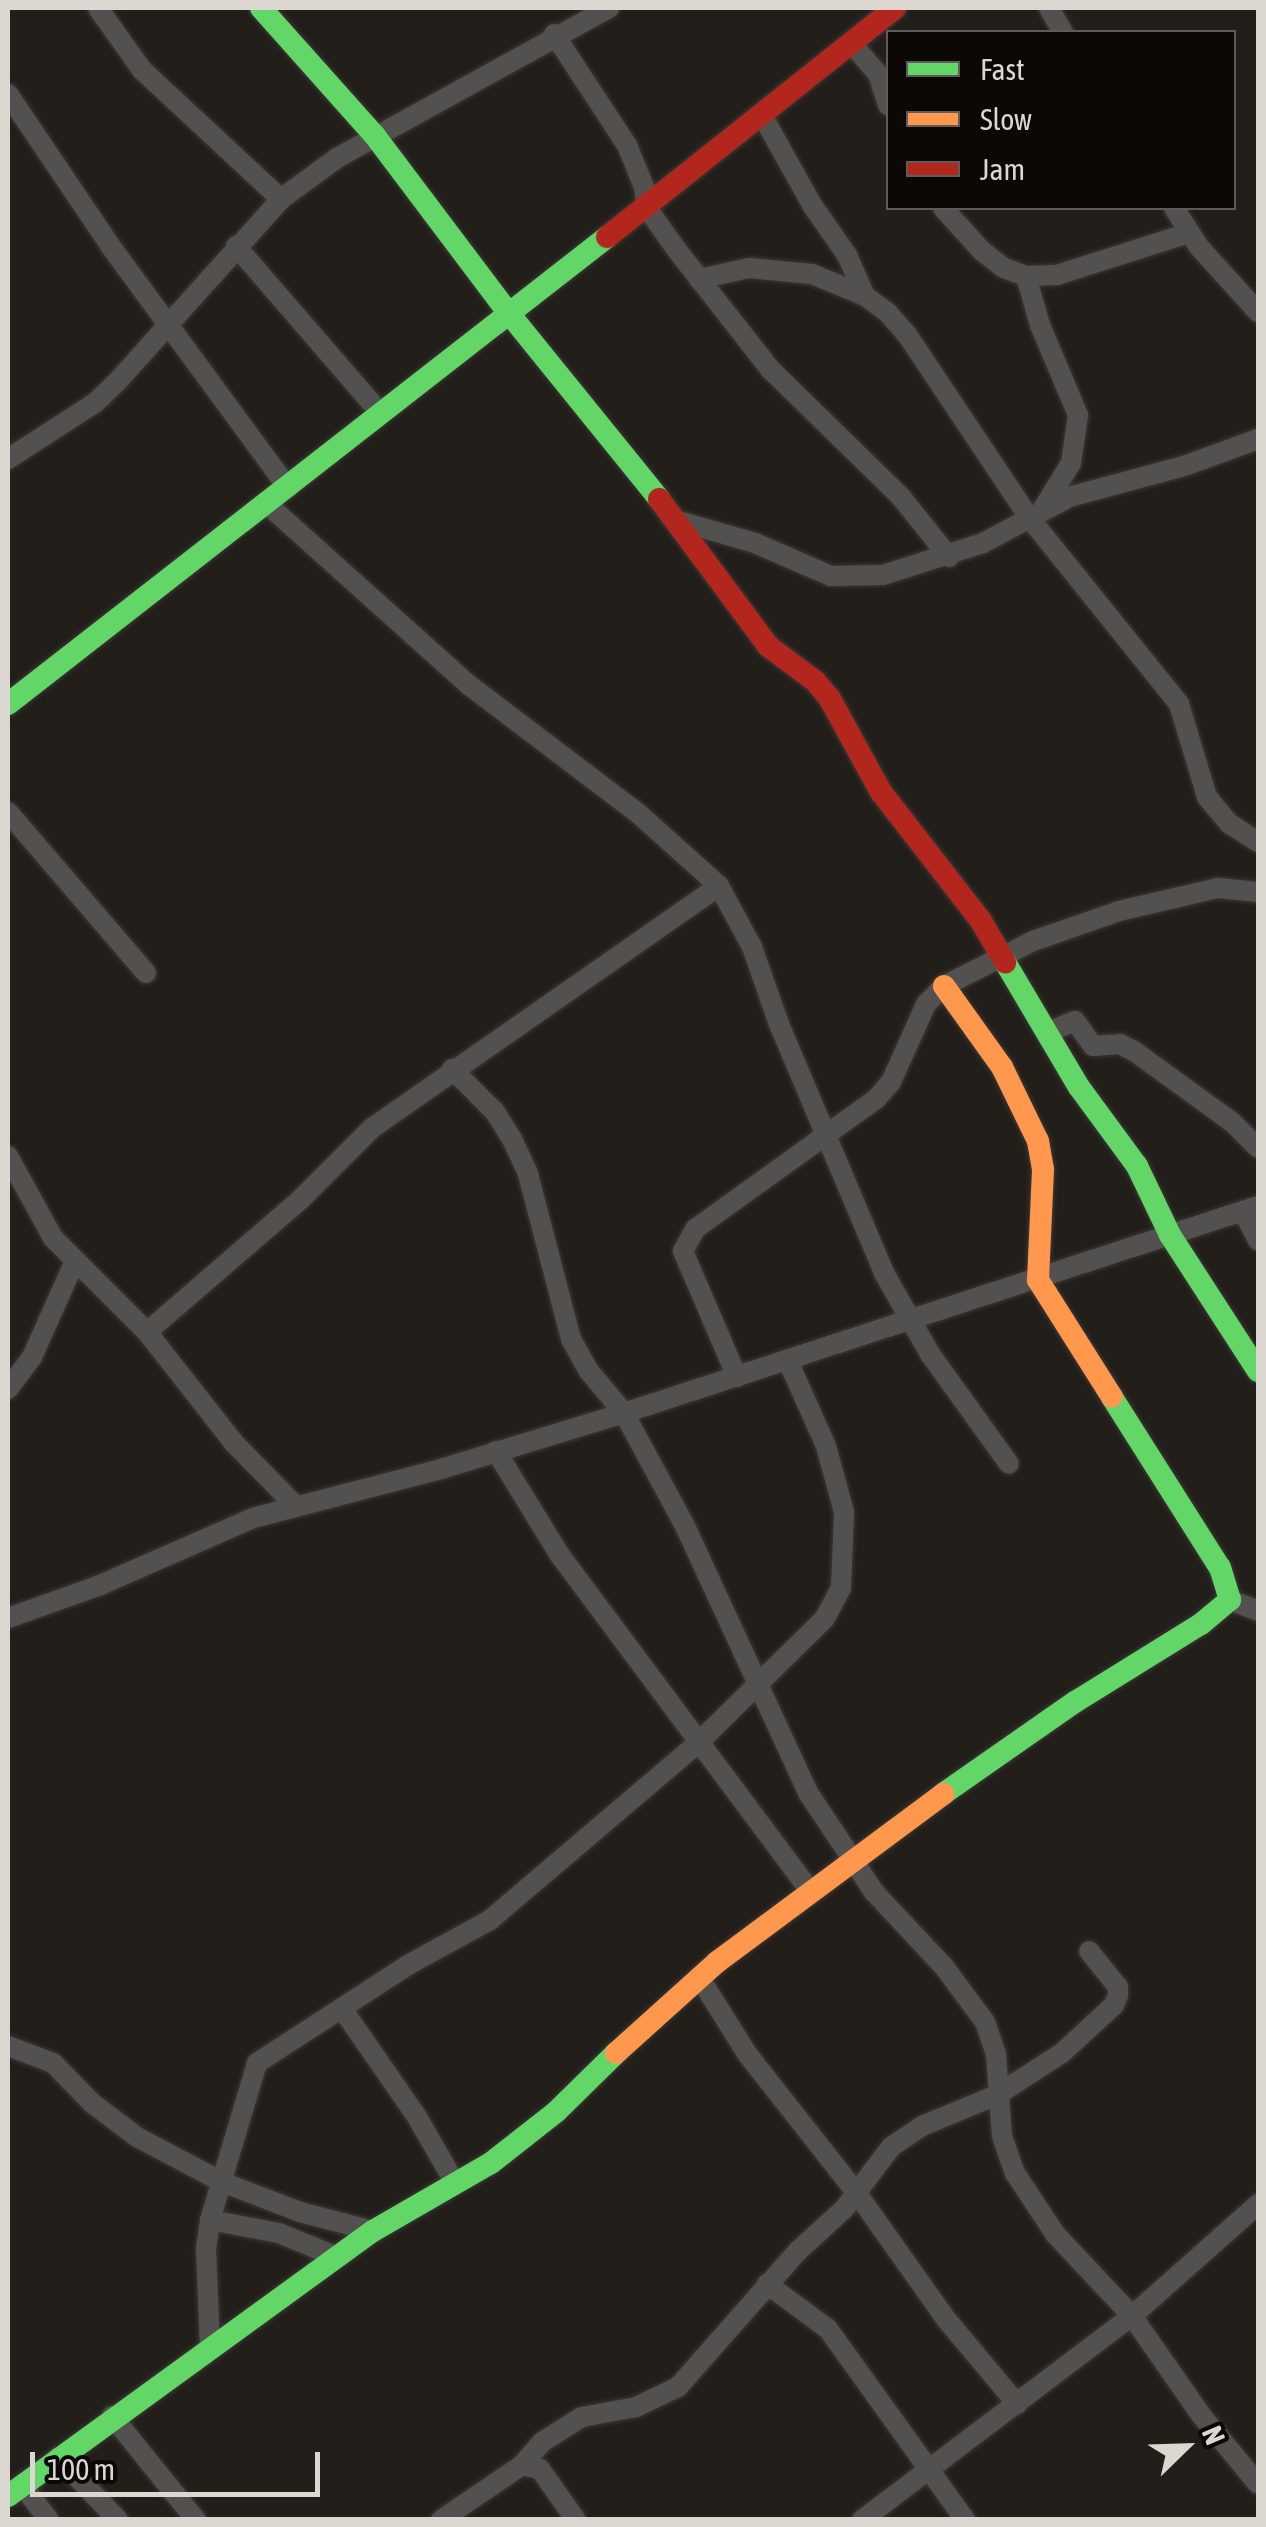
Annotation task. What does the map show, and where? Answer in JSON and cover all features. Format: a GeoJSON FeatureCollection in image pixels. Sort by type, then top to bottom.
{"type":"FeatureCollection","features":[{"type":"Feature","properties":{"kind":"street"},"geometry":{"type":"LineString","coordinates":[[98,8],[142,70],[281,198]]}},
{"type":"Feature","properties":{"kind":"street"},"geometry":{"type":"LineString","coordinates":[[261,8],[375,136],[507,311],[676,520],[768,646],[807,674],[830,699],[881,792],[1002,955],[1092,1108],[1137,1166],[1170,1234],[1258,1371]]}},
{"type":"Feature","properties":{"kind":"street"},"geometry":{"type":"LineString","coordinates":[[8,459],[96,403],[281,198],[375,136],[554,34],[609,8]]}},
{"type":"Feature","properties":{"kind":"street"},"geometry":{"type":"LineString","coordinates":[[8,704],[288,488],[507,311],[647,208],[895,8]]}},
{"type":"Feature","properties":{"kind":"street"},"geometry":{"type":"LineString","coordinates":[[1049,8],[1063,30]]}},
{"type":"Feature","properties":{"kind":"street"},"geometry":{"type":"LineString","coordinates":[[554,34],[627,145],[644,187],[647,208],[699,279],[770,368],[901,497],[948,558]]}},
{"type":"Feature","properties":{"kind":"street"},"geometry":{"type":"LineString","coordinates":[[851,43],[878,74],[886,99]]}},
{"type":"Feature","properties":{"kind":"street"},"geometry":{"type":"LineString","coordinates":[[8,94],[169,326],[288,488]]}},
{"type":"Feature","properties":{"kind":"street"},"geometry":{"type":"LineString","coordinates":[[762,114],[812,205],[847,256],[865,296]]}},
{"type":"Feature","properties":{"kind":"street"},"geometry":{"type":"LineString","coordinates":[[945,210],[982,251],[1004,268],[1026,276],[1074,271],[1189,234]]}},
{"type":"Feature","properties":{"kind":"street"},"geometry":{"type":"LineString","coordinates":[[1175,210],[1189,234],[1258,312]]}},
{"type":"Feature","properties":{"kind":"street"},"geometry":{"type":"LineString","coordinates":[[236,246],[380,414]]}},
{"type":"Feature","properties":{"kind":"street"},"geometry":{"type":"LineString","coordinates":[[699,279],[776,268],[812,274],[865,296],[908,336],[1179,704],[1207,797],[1230,824],[1258,842]]}},
{"type":"Feature","properties":{"kind":"street"},"geometry":{"type":"LineString","coordinates":[[1026,276],[1040,325],[1078,414],[1071,462],[1036,512]]}},
{"type":"Feature","properties":{"kind":"street"},"geometry":{"type":"LineString","coordinates":[[676,520],[755,543],[831,576],[883,575],[948,558],[1036,512],[1258,439]]}},
{"type":"Feature","properties":{"kind":"street"},"geometry":{"type":"LineString","coordinates":[[267,504],[469,685],[654,826],[719,886],[752,947],[825,1136],[910,1321],[1009,1464]]}},
{"type":"Feature","properties":{"kind":"street"},"geometry":{"type":"LineString","coordinates":[[8,812],[146,973]]}},
{"type":"Feature","properties":{"kind":"street"},"geometry":{"type":"LineString","coordinates":[[147,1332],[302,1198],[372,1128],[719,886]]}},
{"type":"Feature","properties":{"kind":"street"},"geometry":{"type":"LineString","coordinates":[[737,1377],[682,1251],[694,1229],[856,1117],[891,1082],[926,1004],[944,986],[1002,955],[1095,918],[1198,890],[1258,892]]}},
{"type":"Feature","properties":{"kind":"street"},"geometry":{"type":"LineString","coordinates":[[944,986],[1002,1066],[1038,1141],[1043,1170],[1038,1280],[1210,1551],[1228,1584],[1230,1600]]}},
{"type":"Feature","properties":{"kind":"street"},"geometry":{"type":"LineString","coordinates":[[1048,1032],[1075,1021],[1093,1046],[1120,1044],[1134,1051],[1234,1124],[1258,1148]]}},
{"type":"Feature","properties":{"kind":"street"},"geometry":{"type":"LineString","coordinates":[[452,1069],[495,1112],[512,1139],[528,1174],[571,1340],[588,1370],[624,1413],[684,1524],[809,1794],[850,1861],[977,2008],[996,2054],[1002,2136],[1014,2173],[1032,2202],[1132,2316],[1200,2415],[1258,2484]]}},
{"type":"Feature","properties":{"kind":"street"},"geometry":{"type":"LineString","coordinates":[[8,1156],[52,1238],[147,1332],[234,1443],[296,1506]]}},
{"type":"Feature","properties":{"kind":"street"},"geometry":{"type":"LineString","coordinates":[[8,1618],[98,1586],[238,1524],[624,1413],[1251,1208],[1258,1240]]}},
{"type":"Feature","properties":{"kind":"street"},"geometry":{"type":"LineString","coordinates":[[8,1389],[32,1357],[74,1263]]}},
{"type":"Feature","properties":{"kind":"street"},"geometry":{"type":"LineString","coordinates":[[210,2348],[206,2249],[210,2220],[257,2062],[408,1965],[490,1920],[700,1741],[802,1646],[825,1618],[841,1588],[844,1547],[840,1491],[826,1446],[788,1361]]}},
{"type":"Feature","properties":{"kind":"street"},"geometry":{"type":"LineString","coordinates":[[496,1451],[559,1554],[810,1892]]}},
{"type":"Feature","properties":{"kind":"street"},"geometry":{"type":"LineString","coordinates":[[1230,1600],[1258,1611]]}},
{"type":"Feature","properties":{"kind":"street"},"geometry":{"type":"LineString","coordinates":[[49,2520],[15,2490],[112,2416],[373,2232],[491,2163],[557,2111],[699,1977],[850,1861],[1076,1702],[1201,1624],[1230,1600]]}},
{"type":"Feature","properties":{"kind":"street"},"geometry":{"type":"LineString","coordinates":[[440,2520],[522,2465],[542,2442],[582,2417],[636,2407],[678,2387],[714,2350],[767,2284],[856,2192],[878,2160],[922,2126],[997,2095],[1062,2053],[1114,2005],[1118,1987],[1089,1951]]}},
{"type":"Feature","properties":{"kind":"street"},"geometry":{"type":"LineString","coordinates":[[699,1977],[748,2056],[856,2192],[946,2319],[1017,2404]]}},
{"type":"Feature","properties":{"kind":"street"},"geometry":{"type":"LineString","coordinates":[[342,2010],[417,2117],[455,2184]]}},
{"type":"Feature","properties":{"kind":"street"},"geometry":{"type":"LineString","coordinates":[[8,2046],[53,2063],[92,2103],[137,2137],[222,2182],[338,2225],[373,2232]]}},
{"type":"Feature","properties":{"kind":"street"},"geometry":{"type":"LineString","coordinates":[[862,2520],[1132,2316],[1258,2204]]}},
{"type":"Feature","properties":{"kind":"street"},"geometry":{"type":"LineString","coordinates":[[210,2220],[278,2233],[337,2257]]}},
{"type":"Feature","properties":{"kind":"street"},"geometry":{"type":"LineString","coordinates":[[767,2284],[828,2329],[965,2520]]}},
{"type":"Feature","properties":{"kind":"street"},"geometry":{"type":"LineString","coordinates":[[112,2416],[196,2520]]}},
{"type":"Feature","properties":{"kind":"street"},"geometry":{"type":"LineString","coordinates":[[58,2457],[118,2520]]}},
{"type":"Feature","properties":{"kind":"street"},"geometry":{"type":"LineString","coordinates":[[522,2465],[540,2469],[576,2520]]}},
{"type":"Feature","properties":{"kind":"traffic: fast"},"geometry":{"type":"LineString","coordinates":[[261,8],[375,136],[507,311],[659,499]]}},
{"type":"Feature","properties":{"kind":"traffic: fast"},"geometry":{"type":"LineString","coordinates":[[8,704],[607,237]]}},
{"type":"Feature","properties":{"kind":"traffic: fast"},"geometry":{"type":"LineString","coordinates":[[1005,962],[1079,1087],[1137,1166],[1170,1235],[1258,1371]]}},
{"type":"Feature","properties":{"kind":"traffic: fast"},"geometry":{"type":"LineString","coordinates":[[943,1794],[1075,1702],[1201,1624],[1230,1600],[1220,1568],[1112,1397]]}},
{"type":"Feature","properties":{"kind":"traffic: fast"},"geometry":{"type":"LineString","coordinates":[[8,2496],[373,2231],[491,2163],[557,2111],[616,2053]]}},
{"type":"Feature","properties":{"kind":"traffic: slow"},"geometry":{"type":"LineString","coordinates":[[944,986],[1002,1067],[1038,1141],[1043,1170],[1038,1280],[1112,1397]]}},
{"type":"Feature","properties":{"kind":"traffic: slow"},"geometry":{"type":"LineString","coordinates":[[616,2053],[717,1962],[943,1794]]}},
{"type":"Feature","properties":{"kind":"traffic: jam"},"geometry":{"type":"LineString","coordinates":[[607,237],[895,8]]}},
{"type":"Feature","properties":{"kind":"traffic: jam"},"geometry":{"type":"LineString","coordinates":[[659,499],[768,646],[815,681],[830,699],[881,792],[981,921],[1005,962]]}}]}
